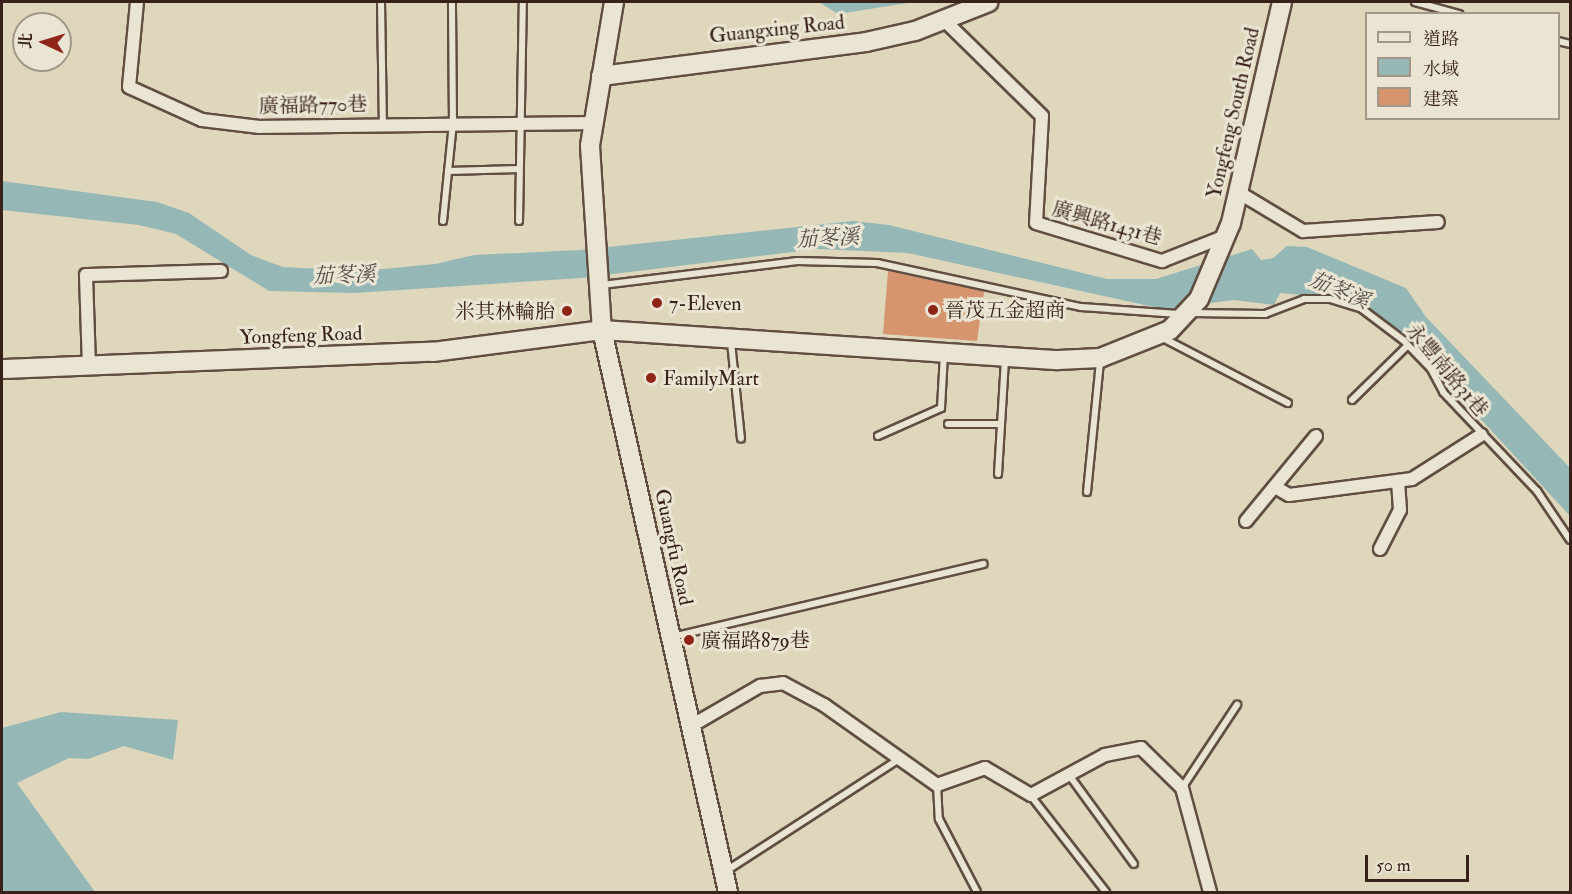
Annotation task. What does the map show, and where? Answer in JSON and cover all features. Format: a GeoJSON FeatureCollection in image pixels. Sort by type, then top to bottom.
{"type":"FeatureCollection","features":[{"type":"Feature","properties":{"kind":"street","name":"廣福路770巷"},"geometry":{"type":"LineString","coordinates":[[137,2],[129,87],[202,120],[260,127],[383,123],[591,123]]}},
{"type":"Feature","properties":{"kind":"street"},"geometry":{"type":"LineString","coordinates":[[591,123],[614,2]]}},
{"type":"Feature","properties":{"kind":"street","name":"Guangxing Road"},"geometry":{"type":"LineString","coordinates":[[601,76],[866,42],[944,20],[989,2]]}},
{"type":"Feature","properties":{"kind":"street","name":"Yongfeng South Road"},"geometry":{"type":"LineString","coordinates":[[1187,314],[1199,299],[1228,235],[1282,2]]}},
{"type":"Feature","properties":{"kind":"street","name":"廣興路1431巷"},"geometry":{"type":"LineString","coordinates":[[944,20],[1042,116],[1036,224],[1162,261],[1228,235]]}},
{"type":"Feature","properties":{"kind":"street","name":"Guangfu Road"},"geometry":{"type":"LineString","coordinates":[[591,123],[594,241],[602,330],[728,892]]}},
{"type":"Feature","properties":{"kind":"street"},"geometry":{"type":"LineString","coordinates":[[1238,192],[1303,231],[1438,222]]}},
{"type":"Feature","properties":{"kind":"street"},"geometry":{"type":"LineString","coordinates":[[88,366],[86,275],[220,271]]}},
{"type":"Feature","properties":{"kind":"street"},"geometry":{"type":"LineString","coordinates":[[602,330],[730,336],[1005,356],[1100,358],[1158,335],[1187,314]]}},
{"type":"Feature","properties":{"kind":"street","name":"Yongfeng Road"},"geometry":{"type":"LineString","coordinates":[[2,369],[433,352],[602,330]]}},
{"type":"Feature","properties":{"kind":"street"},"geometry":{"type":"LineString","coordinates":[[1275,487],[1289,495],[1412,479],[1481,435]]}},
{"type":"Feature","properties":{"kind":"street"},"geometry":{"type":"LineString","coordinates":[[1246,521],[1316,436]]}},
{"type":"Feature","properties":{"kind":"street"},"geometry":{"type":"LineString","coordinates":[[1380,549],[1400,510],[1398,481]]}},
{"type":"Feature","properties":{"kind":"street"},"geometry":{"type":"LineString","coordinates":[[691,726],[760,686],[783,683],[824,705],[937,785],[985,768],[1030,795],[1106,755],[1141,748],[1182,788],[1210,892]]}},
{"type":"Feature","properties":{"kind":"lane"},"geometry":{"type":"LineString","coordinates":[[381,2],[383,123]]}},
{"type":"Feature","properties":{"kind":"lane"},"geometry":{"type":"LineString","coordinates":[[443,221],[453,123],[452,2]]}},
{"type":"Feature","properties":{"kind":"lane"},"geometry":{"type":"LineString","coordinates":[[519,220],[523,2]]}},
{"type":"Feature","properties":{"kind":"lane"},"geometry":{"type":"LineString","coordinates":[[1415,2],[1452,12]]}},
{"type":"Feature","properties":{"kind":"lane"},"geometry":{"type":"LineString","coordinates":[[448,171],[519,169]]}},
{"type":"Feature","properties":{"kind":"lane","name":"永豐南路31巷"},"geometry":{"type":"LineString","coordinates":[[597,283],[798,261],[877,263],[1081,307],[1140,315],[1265,314],[1304,299],[1330,299],[1362,309],[1408,345],[1481,435],[1538,490],[1570,540]]}},
{"type":"Feature","properties":{"kind":"lane"},"geometry":{"type":"LineString","coordinates":[[1158,335],[1288,403]]}},
{"type":"Feature","properties":{"kind":"lane"},"geometry":{"type":"LineString","coordinates":[[730,336],[741,438]]}},
{"type":"Feature","properties":{"kind":"lane"},"geometry":{"type":"LineString","coordinates":[[1352,400],[1408,345]]}},
{"type":"Feature","properties":{"kind":"lane"},"geometry":{"type":"LineString","coordinates":[[878,436],[941,408],[944,352]]}},
{"type":"Feature","properties":{"kind":"lane"},"geometry":{"type":"LineString","coordinates":[[998,474],[1005,356]]}},
{"type":"Feature","properties":{"kind":"lane"},"geometry":{"type":"LineString","coordinates":[[1087,492],[1100,358]]}},
{"type":"Feature","properties":{"kind":"lane"},"geometry":{"type":"LineString","coordinates":[[948,424],[1001,424]]}},
{"type":"Feature","properties":{"kind":"lane"},"geometry":{"type":"LineString","coordinates":[[671,637],[984,564]]}},
{"type":"Feature","properties":{"kind":"lane"},"geometry":{"type":"LineString","coordinates":[[1182,788],[1237,705]]}},
{"type":"Feature","properties":{"kind":"lane"},"geometry":{"type":"LineString","coordinates":[[723,873],[900,759]]}},
{"type":"Feature","properties":{"kind":"lane"},"geometry":{"type":"LineString","coordinates":[[1070,775],[1134,864]]}},
{"type":"Feature","properties":{"kind":"lane"},"geometry":{"type":"LineString","coordinates":[[937,785],[939,819],[977,892]]}},
{"type":"Feature","properties":{"kind":"lane"},"geometry":{"type":"LineString","coordinates":[[1030,795],[1106,892]]}},
{"type":"Feature","properties":{"kind":"water"},"geometry":{"type":"Polygon","coordinates":[[[819,2],[914,2],[838,14],[819,2]]]}},
{"type":"Feature","properties":{"kind":"water","name":"茄苳溪"},"geometry":{"type":"Polygon","coordinates":[[[2,181],[157,202],[189,213],[251,255],[283,267],[362,271],[435,264],[474,255],[580,250],[853,221],[889,225],[1107,279],[1156,279],[1252,249],[1261,260],[1273,258],[1287,246],[1307,247],[1406,288],[1426,317],[1570,468],[1570,516],[1406,338],[1372,310],[1346,299],[1280,293],[1274,305],[1234,300],[1163,309],[908,253],[818,249],[581,278],[355,293],[269,291],[176,234],[139,225],[2,210],[2,181]]]}},
{"type":"Feature","properties":{"kind":"water"},"geometry":{"type":"Polygon","coordinates":[[[61,712],[178,720],[173,760],[124,746],[88,759],[69,758],[17,783],[95,892],[2,892],[2,728],[61,712]]]}},
{"type":"Feature","properties":{"kind":"building","name":"晉茂五金超商"},"geometry":{"type":"Polygon","coordinates":[[[888,271],[984,291],[977,341],[883,334],[888,271]]]}},
{"type":"Feature","properties":{"kind":"place","name":"7-Eleven"},"geometry":{"type":"Point","coordinates":[657,303]}},
{"type":"Feature","properties":{"kind":"place","name":"晉茂五金超商"},"geometry":{"type":"Point","coordinates":[933,310]}},
{"type":"Feature","properties":{"kind":"place","name":"米其林輪胎"},"geometry":{"type":"Point","coordinates":[567,311]}},
{"type":"Feature","properties":{"kind":"place","name":"FamilyMart"},"geometry":{"type":"Point","coordinates":[651,378]}},
{"type":"Feature","properties":{"kind":"place","name":"廣福路879巷"},"geometry":{"type":"Point","coordinates":[689,640]}}]}
